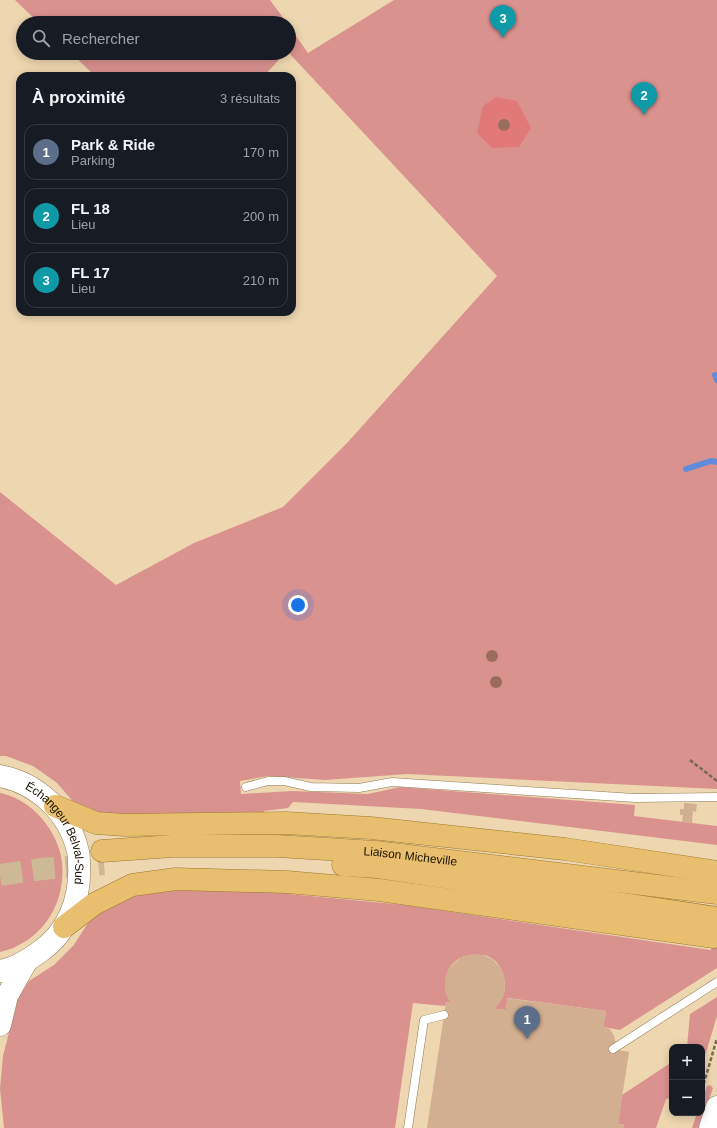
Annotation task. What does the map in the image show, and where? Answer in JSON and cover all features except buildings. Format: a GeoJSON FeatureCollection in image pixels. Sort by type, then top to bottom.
{"type":"FeatureCollection","features":[{"type":"Feature","properties":{"kind":"highway"},"geometry":{"type":"LineString","coordinates":[[55,806],[96,823],[124,825],[286,823],[371,828],[565,849],[717,872]]}},
{"type":"Feature","properties":{"kind":"highway","name":"Liaison Micheville"},"geometry":{"type":"LineString","coordinates":[[715,927],[378,867],[276,861],[103,857],[173,846],[277,846],[376,852],[717,893]]}},
{"type":"Feature","properties":{"kind":"highway"},"geometry":{"type":"LineString","coordinates":[[64,928],[94,904],[132,885],[176,879],[287,882],[379,890],[715,927]]}},
{"type":"Feature","properties":{"kind":"main road","name":"Échangeur Belval-Sud"},"geometry":{"type":"LineString","coordinates":[[0,776],[11,778],[35,789],[55,806],[69,828],[78,852],[80,878],[75,904],[64,928],[47,947],[26,962],[0,971]]}},
{"type":"Feature","properties":{"kind":"main road"},"geometry":{"type":"LineString","coordinates":[[0,1025],[7,996],[26,962]]}},
{"type":"Feature","properties":{"kind":"main road"},"geometry":{"type":"LineString","coordinates":[[710,1128],[717,1107]]}},
{"type":"Feature","properties":{"kind":"lane"},"geometry":{"type":"LineString","coordinates":[[246,787],[268,781],[284,781],[318,788],[359,788],[392,782],[635,798],[717,797]]}},
{"type":"Feature","properties":{"kind":"lane"},"geometry":{"type":"LineString","coordinates":[[613,1049],[717,982]]}},
{"type":"Feature","properties":{"kind":"lane"},"geometry":{"type":"LineString","coordinates":[[408,1128],[424,1020],[444,1015]]}},
{"type":"Feature","properties":{"kind":"path"},"geometry":{"type":"LineString","coordinates":[[690,760],[717,780]]}},
{"type":"Feature","properties":{"kind":"path"},"geometry":{"type":"LineString","coordinates":[[705,1080],[717,1038]]}},
{"type":"Feature","properties":{"kind":"shaded area"},"geometry":{"type":"Polygon","coordinates":[[[15,0],[270,0],[282,16],[32,16],[15,0]]]}},
{"type":"Feature","properties":{"kind":"shaded area"},"geometry":{"type":"Polygon","coordinates":[[[394,0],[717,0],[717,789],[407,774],[325,780],[268,776],[240,781],[241,794],[292,791],[368,794],[400,787],[635,805],[634,816],[717,826],[717,845],[421,809],[293,802],[288,808],[264,811],[264,816],[98,817],[76,805],[57,783],[33,766],[6,756],[0,756],[0,492],[116,585],[194,543],[283,507],[347,443],[497,276],[296,60],[296,36],[308,53],[394,0]]]}},
{"type":"Feature","properties":{"kind":"shaded area"},"geometry":{"type":"Polygon","coordinates":[[[78,60],[279,60],[268,72],[91,72],[78,60]]]}},
{"type":"Feature","properties":{"kind":"shaded area"},"geometry":{"type":"Polygon","coordinates":[[[496,97],[517,101],[531,128],[519,147],[492,148],[477,133],[483,106],[496,97]]]}},
{"type":"Feature","properties":{"kind":"shaded area"},"geometry":{"type":"Polygon","coordinates":[[[0,793],[11,796],[30,807],[47,825],[58,845],[61,856],[62,880],[56,904],[46,922],[35,934],[22,944],[0,952],[0,793]]]}},
{"type":"Feature","properties":{"kind":"shaded area"},"geometry":{"type":"Polygon","coordinates":[[[175,887],[289,889],[289,894],[405,905],[711,950],[717,920],[717,968],[620,1030],[603,1027],[606,1011],[508,998],[506,1010],[494,1009],[504,993],[505,981],[501,969],[493,959],[488,956],[467,956],[460,958],[451,966],[445,982],[445,989],[452,1003],[446,1002],[445,1006],[413,1003],[395,1128],[4,1128],[0,1089],[3,1056],[18,997],[29,981],[54,965],[73,946],[88,923],[106,907],[131,895],[175,887]]]}},
{"type":"Feature","properties":{"kind":"shaded area"},"geometry":{"type":"Polygon","coordinates":[[[717,997],[717,1016],[705,1056],[705,1044],[687,1044],[690,1014],[717,997]]]}},
{"type":"Feature","properties":{"kind":"shaded area"},"geometry":{"type":"Polygon","coordinates":[[[669,1064],[669,1098],[666,1099],[656,1128],[623,1128],[624,1125],[618,1124],[622,1095],[669,1064]]]}},
{"type":"Feature","properties":{"kind":"shaded area"},"geometry":{"type":"Polygon","coordinates":[[[710,1085],[713,1088],[705,1111],[705,1092],[707,1086],[710,1085]]]}},
{"type":"Feature","properties":{"kind":"shaded area"},"geometry":{"type":"Polygon","coordinates":[[[696,1116],[703,1116],[699,1128],[692,1128],[696,1116]]]}},
{"type":"Feature","properties":{"kind":"waterway"},"geometry":{"type":"LineString","coordinates":[[715,375],[717,380]]}},
{"type":"Feature","properties":{"kind":"waterway"},"geometry":{"type":"LineString","coordinates":[[686,469],[711,461],[717,462]]}},
{"type":"Feature","properties":{"kind":"tunnel"},"geometry":{"type":"LineString","coordinates":[[0,875],[42,869],[104,864]]}},
{"type":"Feature","properties":{"kind":"place","name":"FL 17"},"geometry":{"type":"Point","coordinates":[503,38]}},
{"type":"Feature","properties":{"kind":"place","name":"FL 18"},"geometry":{"type":"Point","coordinates":[644,115]}},
{"type":"Feature","properties":{"kind":"place","name":"Park & Ride"},"geometry":{"type":"Point","coordinates":[527,1039]}}]}
